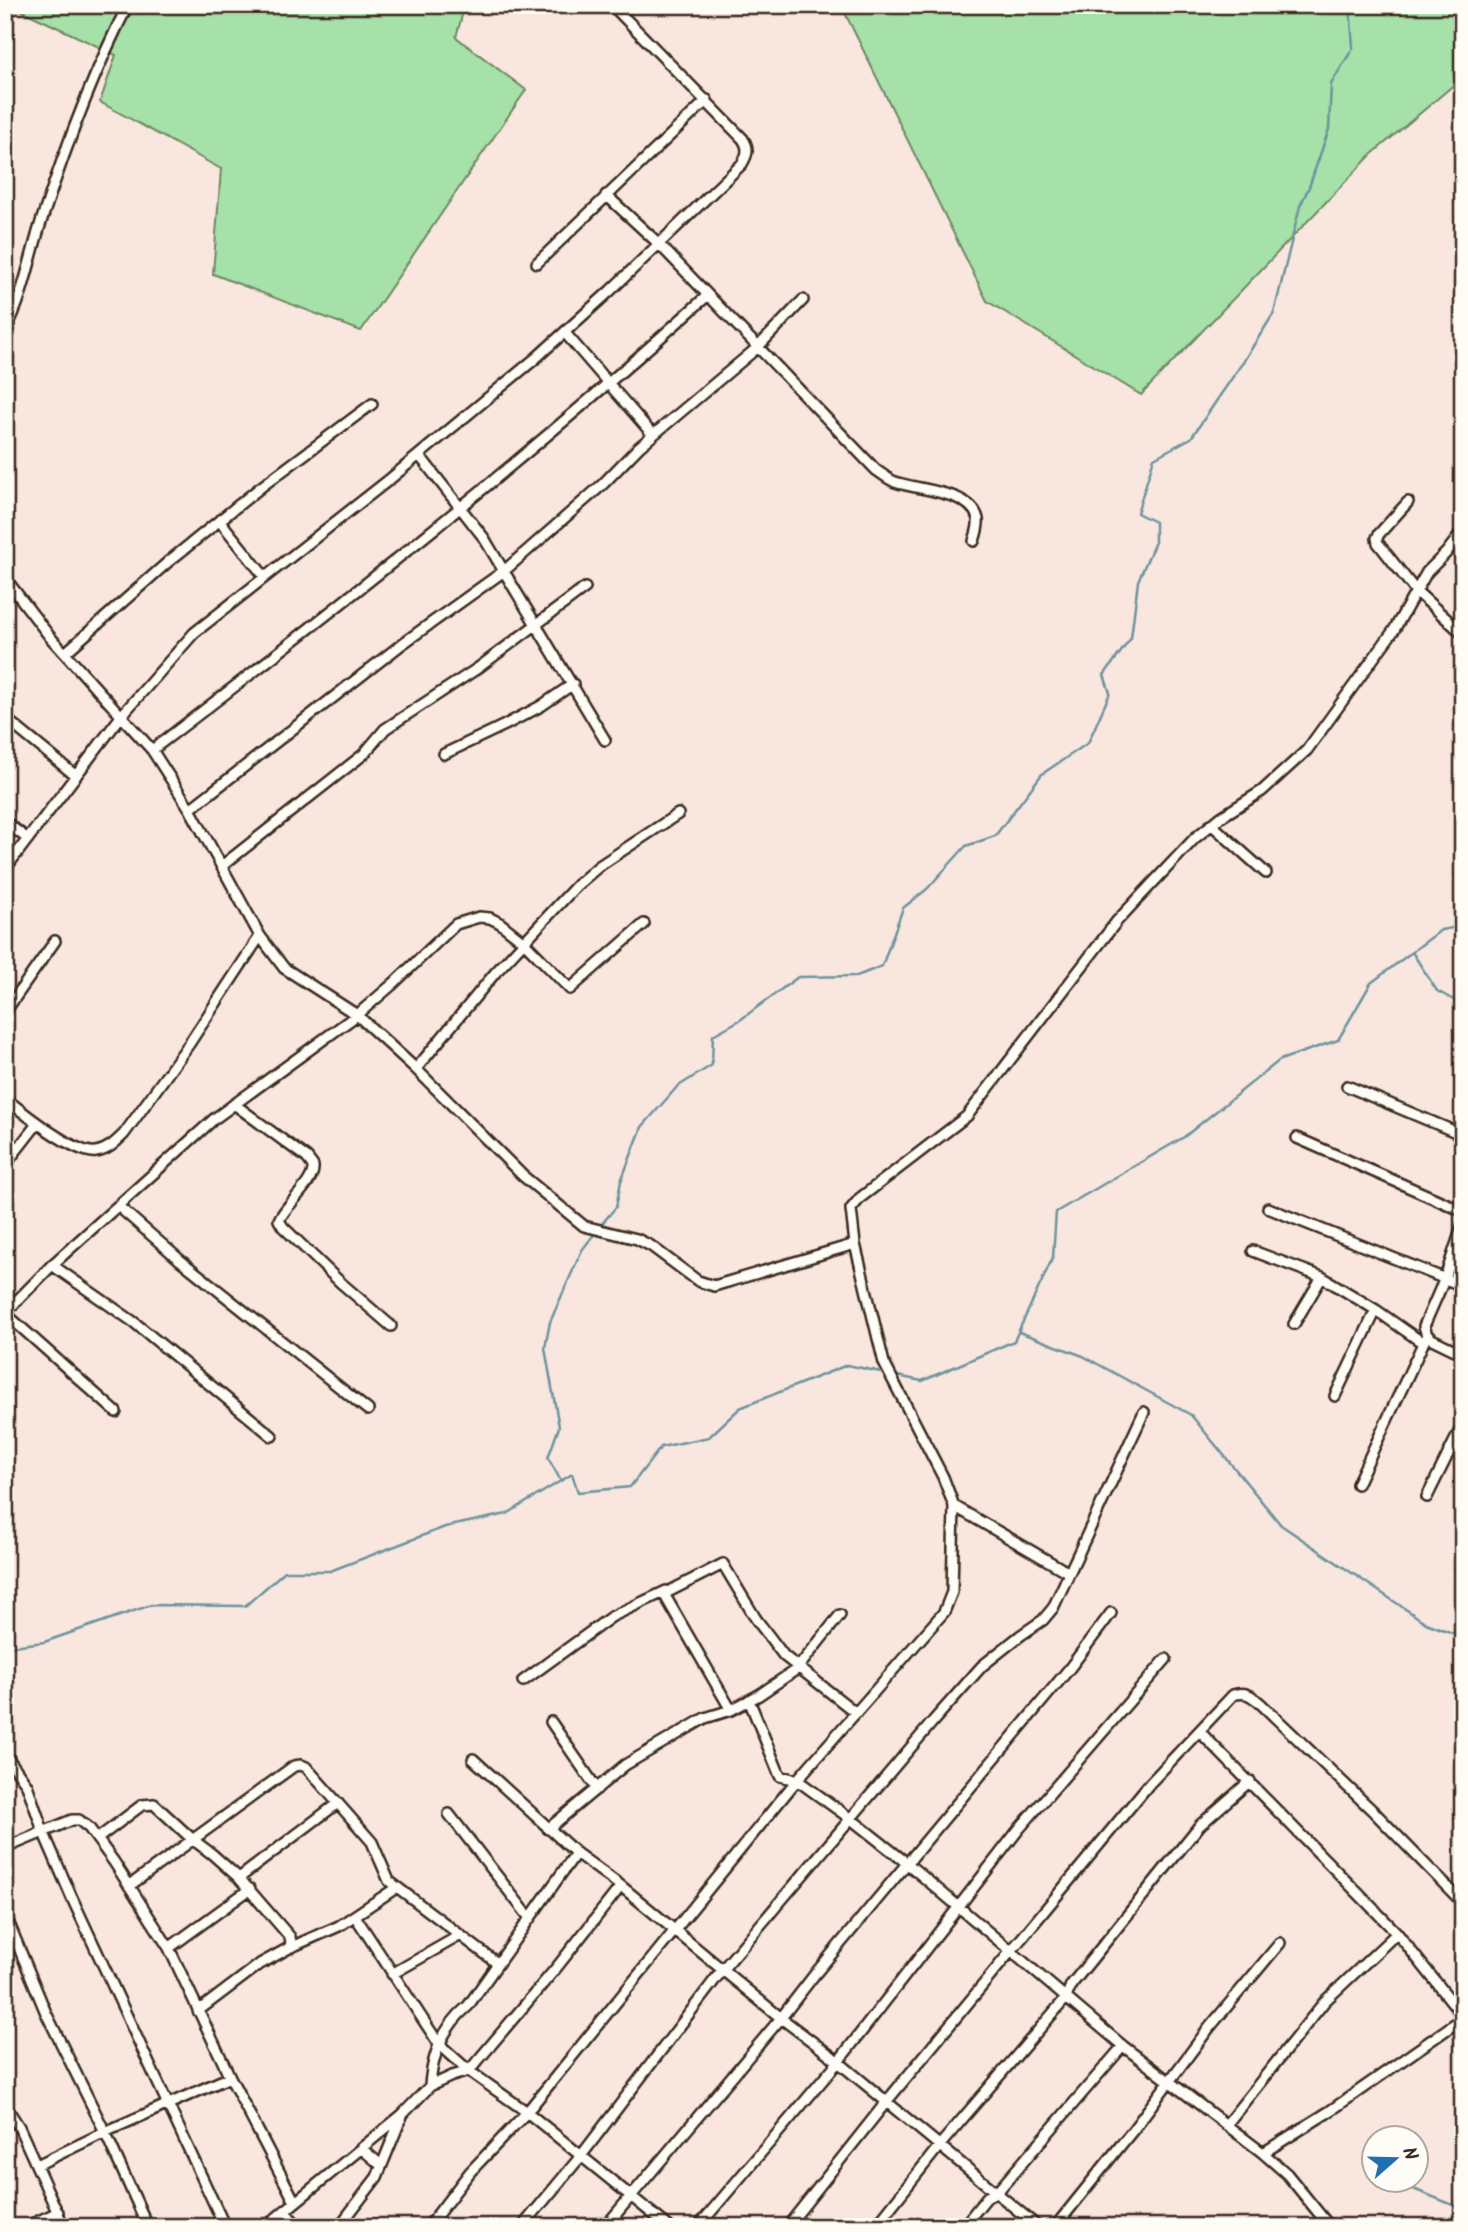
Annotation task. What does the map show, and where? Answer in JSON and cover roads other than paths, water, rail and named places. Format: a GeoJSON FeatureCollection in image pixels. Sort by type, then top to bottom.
{"type":"FeatureCollection","features":[{"type":"Feature","properties":{"kind":"street"},"geometry":{"type":"LineString","coordinates":[[5,331],[13,315],[73,132],[105,50],[128,5]]}},
{"type":"Feature","properties":{"kind":"street"},"geometry":{"type":"LineString","coordinates":[[5,869],[122,715],[194,633],[419,455],[565,332],[742,164],[747,156],[748,146],[743,139],[612,5]]}},
{"type":"Feature","properties":{"kind":"street"},"geometry":{"type":"LineString","coordinates":[[537,262],[707,100]]}},
{"type":"Feature","properties":{"kind":"street"},"geometry":{"type":"LineString","coordinates":[[606,195],[659,244],[885,477],[937,491],[965,503],[974,510],[978,521],[974,541]]}},
{"type":"Feature","properties":{"kind":"street"},"geometry":{"type":"LineString","coordinates":[[152,750],[461,508],[708,295]]}},
{"type":"Feature","properties":{"kind":"street"},"geometry":{"type":"LineString","coordinates":[[190,809],[391,652],[504,570],[594,492],[653,435],[757,348],[803,300]]}},
{"type":"Feature","properties":{"kind":"street"},"geometry":{"type":"LineString","coordinates":[[565,332],[653,435]]}},
{"type":"Feature","properties":{"kind":"street"},"geometry":{"type":"LineString","coordinates":[[65,653],[168,562],[372,404]]}},
{"type":"Feature","properties":{"kind":"street"},"geometry":{"type":"LineString","coordinates":[[419,455],[461,508],[504,570],[605,740]]}},
{"type":"Feature","properties":{"kind":"street"},"geometry":{"type":"LineString","coordinates":[[1408,502],[1377,538],[1378,543],[1415,590],[1463,634]]}},
{"type":"Feature","properties":{"kind":"street"},"geometry":{"type":"LineString","coordinates":[[220,520],[264,576]]}},
{"type":"Feature","properties":{"kind":"street"},"geometry":{"type":"LineString","coordinates":[[428,2227],[470,2172],[527,2112],[797,1780],[944,1612],[949,1602],[952,1592],[954,1506],[943,1477],[884,1363],[855,1244],[850,1215],[854,1204],[967,1116],[1117,921],[1195,838],[1211,824],[1262,791],[1317,739],[1394,630],[1427,572],[1462,532]]}},
{"type":"Feature","properties":{"kind":"street"},"geometry":{"type":"LineString","coordinates":[[5,578],[65,653],[152,750],[223,865],[260,936],[284,968],[357,1015],[416,1069],[523,1176],[584,1226],[637,1239],[705,1284],[713,1286],[855,1244]]}},
{"type":"Feature","properties":{"kind":"street"},"geometry":{"type":"LineString","coordinates":[[223,865],[336,778],[370,749],[385,729],[478,668],[584,588]]}},
{"type":"Feature","properties":{"kind":"street"},"geometry":{"type":"LineString","coordinates":[[444,754],[541,706],[573,684]]}},
{"type":"Feature","properties":{"kind":"street"},"geometry":{"type":"LineString","coordinates":[[5,718],[76,776]]}},
{"type":"Feature","properties":{"kind":"street"},"geometry":{"type":"LineString","coordinates":[[416,1069],[495,973],[557,905],[599,866],[678,814]]}},
{"type":"Feature","properties":{"kind":"street"},"geometry":{"type":"LineString","coordinates":[[5,822],[28,839]]}},
{"type":"Feature","properties":{"kind":"street"},"geometry":{"type":"LineString","coordinates":[[1211,824],[1266,873]]}},
{"type":"Feature","properties":{"kind":"street"},"geometry":{"type":"LineString","coordinates":[[116,1412],[5,1313],[52,1265],[214,1119],[357,1015],[445,933],[468,919],[490,918],[524,942],[570,989],[644,924]]}},
{"type":"Feature","properties":{"kind":"street"},"geometry":{"type":"LineString","coordinates":[[5,1098],[37,1124],[82,1149],[93,1153],[114,1145],[189,1044],[260,936]]}},
{"type":"Feature","properties":{"kind":"street"},"geometry":{"type":"LineString","coordinates":[[5,1012],[55,941]]}},
{"type":"Feature","properties":{"kind":"street"},"geometry":{"type":"LineString","coordinates":[[1347,1086],[1463,1135]]}},
{"type":"Feature","properties":{"kind":"street"},"geometry":{"type":"LineString","coordinates":[[234,1104],[307,1158],[313,1166],[312,1178],[284,1209],[279,1220],[283,1227],[321,1265],[391,1326]]}},
{"type":"Feature","properties":{"kind":"street"},"geometry":{"type":"LineString","coordinates":[[5,1165],[37,1124]]}},
{"type":"Feature","properties":{"kind":"street"},"geometry":{"type":"LineString","coordinates":[[1297,1139],[1463,1211]]}},
{"type":"Feature","properties":{"kind":"street"},"geometry":{"type":"LineString","coordinates":[[118,1206],[180,1260],[368,1410]]}},
{"type":"Feature","properties":{"kind":"street"},"geometry":{"type":"LineString","coordinates":[[1268,1208],[1463,1286]]}},
{"type":"Feature","properties":{"kind":"street"},"geometry":{"type":"LineString","coordinates":[[1357,1483],[1425,1339],[1424,1326],[1445,1278],[1463,1224]]}},
{"type":"Feature","properties":{"kind":"street"},"geometry":{"type":"LineString","coordinates":[[1253,1251],[1322,1277],[1425,1339],[1463,1354]]}},
{"type":"Feature","properties":{"kind":"street"},"geometry":{"type":"LineString","coordinates":[[52,1265],[135,1323],[272,1436]]}},
{"type":"Feature","properties":{"kind":"street"},"geometry":{"type":"LineString","coordinates":[[1294,1324],[1322,1277]]}},
{"type":"Feature","properties":{"kind":"street"},"geometry":{"type":"LineString","coordinates":[[1335,1396],[1376,1310]]}},
{"type":"Feature","properties":{"kind":"street"},"geometry":{"type":"LineString","coordinates":[[522,2227],[580,2156],[723,1969],[982,1666],[1043,1620],[1053,1608],[1143,1412]]}},
{"type":"Feature","properties":{"kind":"street"},"geometry":{"type":"LineString","coordinates":[[1427,1497],[1463,1424]]}},
{"type":"Feature","properties":{"kind":"street"},"geometry":{"type":"LineString","coordinates":[[954,1506],[1069,1573]]}},
{"type":"Feature","properties":{"kind":"street"},"geometry":{"type":"LineString","coordinates":[[523,1681],[611,1617],[723,1564],[783,1657],[855,1712]]}},
{"type":"Feature","properties":{"kind":"street"},"geometry":{"type":"LineString","coordinates":[[666,1591],[665,1598],[731,1710]]}},
{"type":"Feature","properties":{"kind":"street"},"geometry":{"type":"LineString","coordinates":[[605,2227],[782,2018],[815,1974],[1069,1669],[1111,1612]]}},
{"type":"Feature","properties":{"kind":"street"},"geometry":{"type":"LineString","coordinates":[[548,1829],[625,1765],[705,1718],[731,1710],[749,1700],[797,1669],[840,1615]]}},
{"type":"Feature","properties":{"kind":"street"},"geometry":{"type":"LineString","coordinates":[[698,2227],[838,2062],[1019,1829],[1166,1659]]}},
{"type":"Feature","properties":{"kind":"street"},"geometry":{"type":"LineString","coordinates":[[787,2227],[887,2101],[1150,1783],[1233,1695],[1242,1692],[1252,1695],[1463,1903]]}},
{"type":"Feature","properties":{"kind":"street"},"geometry":{"type":"LineString","coordinates":[[749,1700],[780,1776],[797,1780],[851,1819],[1123,2046],[1263,2153],[1287,2174],[1330,2227]]}},
{"type":"Feature","properties":{"kind":"street"},"geometry":{"type":"LineString","coordinates":[[551,1722],[597,1789]]}},
{"type":"Feature","properties":{"kind":"street"},"geometry":{"type":"LineString","coordinates":[[1199,1731],[1397,1933],[1463,2017],[1330,2111],[1263,2153]]}},
{"type":"Feature","properties":{"kind":"street"},"geometry":{"type":"LineString","coordinates":[[5,1754],[27,1785],[43,1831],[225,2227]]}},
{"type":"Feature","properties":{"kind":"street"},"geometry":{"type":"LineString","coordinates":[[473,1759],[576,1853],[621,1886],[887,2101],[1038,2227]]}},
{"type":"Feature","properties":{"kind":"street"},"geometry":{"type":"LineString","coordinates":[[129,1886],[294,1766],[301,1765],[306,1767],[372,1842],[389,1881],[497,1964]]}},
{"type":"Feature","properties":{"kind":"street"},"geometry":{"type":"LineString","coordinates":[[875,2227],[940,2145],[1066,1998],[1071,1985],[1200,1825],[1250,1782]]}},
{"type":"Feature","properties":{"kind":"street"},"geometry":{"type":"LineString","coordinates":[[239,1878],[338,1803]]}},
{"type":"Feature","properties":{"kind":"street"},"geometry":{"type":"LineString","coordinates":[[97,1839],[142,1805],[154,1804],[250,1889],[290,1937],[289,1948]]}},
{"type":"Feature","properties":{"kind":"street"},"geometry":{"type":"LineString","coordinates":[[449,1814],[529,1917]]}},
{"type":"Feature","properties":{"kind":"street"},"geometry":{"type":"LineString","coordinates":[[5,1848],[72,1820],[79,1820],[89,1828],[169,1948],[230,2077],[295,2202]]}},
{"type":"Feature","properties":{"kind":"street"},"geometry":{"type":"LineString","coordinates":[[430,2086],[431,2068],[450,2023],[468,2006],[576,1853]]}},
{"type":"Feature","properties":{"kind":"street"},"geometry":{"type":"LineString","coordinates":[[265,2227],[402,2115],[430,2086],[469,2071],[621,1886]]}},
{"type":"Feature","properties":{"kind":"street"},"geometry":{"type":"LineString","coordinates":[[198,2011],[260,1965],[289,1948],[340,1926],[396,1888]]}},
{"type":"Feature","properties":{"kind":"street"},"geometry":{"type":"LineString","coordinates":[[169,1948],[250,1889]]}},
{"type":"Feature","properties":{"kind":"street"},"geometry":{"type":"LineString","coordinates":[[5,1914],[46,2013],[148,2227]]}},
{"type":"Feature","properties":{"kind":"street"},"geometry":{"type":"LineString","coordinates":[[355,1916],[439,2044],[469,2071],[527,2112],[669,2227]]}},
{"type":"Feature","properties":{"kind":"street"},"geometry":{"type":"LineString","coordinates":[[1226,2125],[1325,2001],[1397,1933]]}},
{"type":"Feature","properties":{"kind":"street"},"geometry":{"type":"LineString","coordinates":[[392,1974],[459,1936]]}},
{"type":"Feature","properties":{"kind":"street"},"geometry":{"type":"LineString","coordinates":[[1055,2227],[1209,2028],[1280,1943]]}},
{"type":"Feature","properties":{"kind":"street"},"geometry":{"type":"LineString","coordinates":[[963,2227],[987,2197],[997,2192],[1123,2046]]}},
{"type":"Feature","properties":{"kind":"street"},"geometry":{"type":"LineString","coordinates":[[37,2165],[230,2077]]}},
{"type":"Feature","properties":{"kind":"street"},"geometry":{"type":"LineString","coordinates":[[5,2105],[19,2127],[64,2227]]}},
{"type":"Feature","properties":{"kind":"street"},"geometry":{"type":"LineString","coordinates":[[339,2227],[377,2177],[402,2115]]}},
{"type":"Feature","properties":{"kind":"street"},"geometry":{"type":"LineString","coordinates":[[362,2149],[381,2165]]}},
{"type":"Feature","properties":{"kind":"street"},"geometry":{"type":"LineString","coordinates":[[284,2211],[299,2227]]}},
{"type":"Feature","properties":{"kind":"street"},"geometry":{"type":"LineString","coordinates":[[25,2227],[58,2212]]}},
{"type":"Feature","properties":{"kind":"waterway"},"geometry":{"type":"LineString","coordinates":[[600,1226],[616,1207],[621,1181],[642,1127],[677,1087],[712,1065],[713,1035],[740,1020],[798,977],[857,976],[882,966],[903,908],[927,889],[966,846],[995,836],[1042,774],[1088,743],[1110,693],[1104,675],[1131,638],[1138,581],[1155,542],[1155,522],[1137,513],[1154,458],[1191,438],[1274,313],[1300,206],[1329,129],[1331,84],[1353,48],[1350,5]]}},
{"type":"Feature","properties":{"kind":"waterway"},"geometry":{"type":"LineString","coordinates":[[892,1375],[922,1381],[1014,1341],[1053,1257],[1056,1212],[1184,1137],[1280,1060],[1338,1040],[1371,983],[1441,930],[1463,926]]}},
{"type":"Feature","properties":{"kind":"waterway"},"geometry":{"type":"LineString","coordinates":[[1412,952],[1437,991],[1463,1005]]}},
{"type":"Feature","properties":{"kind":"waterway"},"geometry":{"type":"LineString","coordinates":[[561,1481],[548,1458],[559,1427],[545,1348],[550,1322],[582,1250],[596,1232]]}},
{"type":"Feature","properties":{"kind":"waterway"},"geometry":{"type":"LineString","coordinates":[[1019,1332],[1083,1356],[1191,1415],[1281,1525],[1426,1623],[1463,1637]]}},
{"type":"Feature","properties":{"kind":"waterway"},"geometry":{"type":"LineString","coordinates":[[5,1647],[44,1642],[151,1605],[245,1606],[285,1571],[330,1571],[445,1527],[507,1514],[572,1474],[578,1492],[630,1487],[661,1447],[709,1437],[740,1408],[847,1365],[886,1373]]}},
{"type":"Feature","properties":{"kind":"waterway"},"geometry":{"type":"LineString","coordinates":[[1426,2194],[1463,2209]]}}]}
